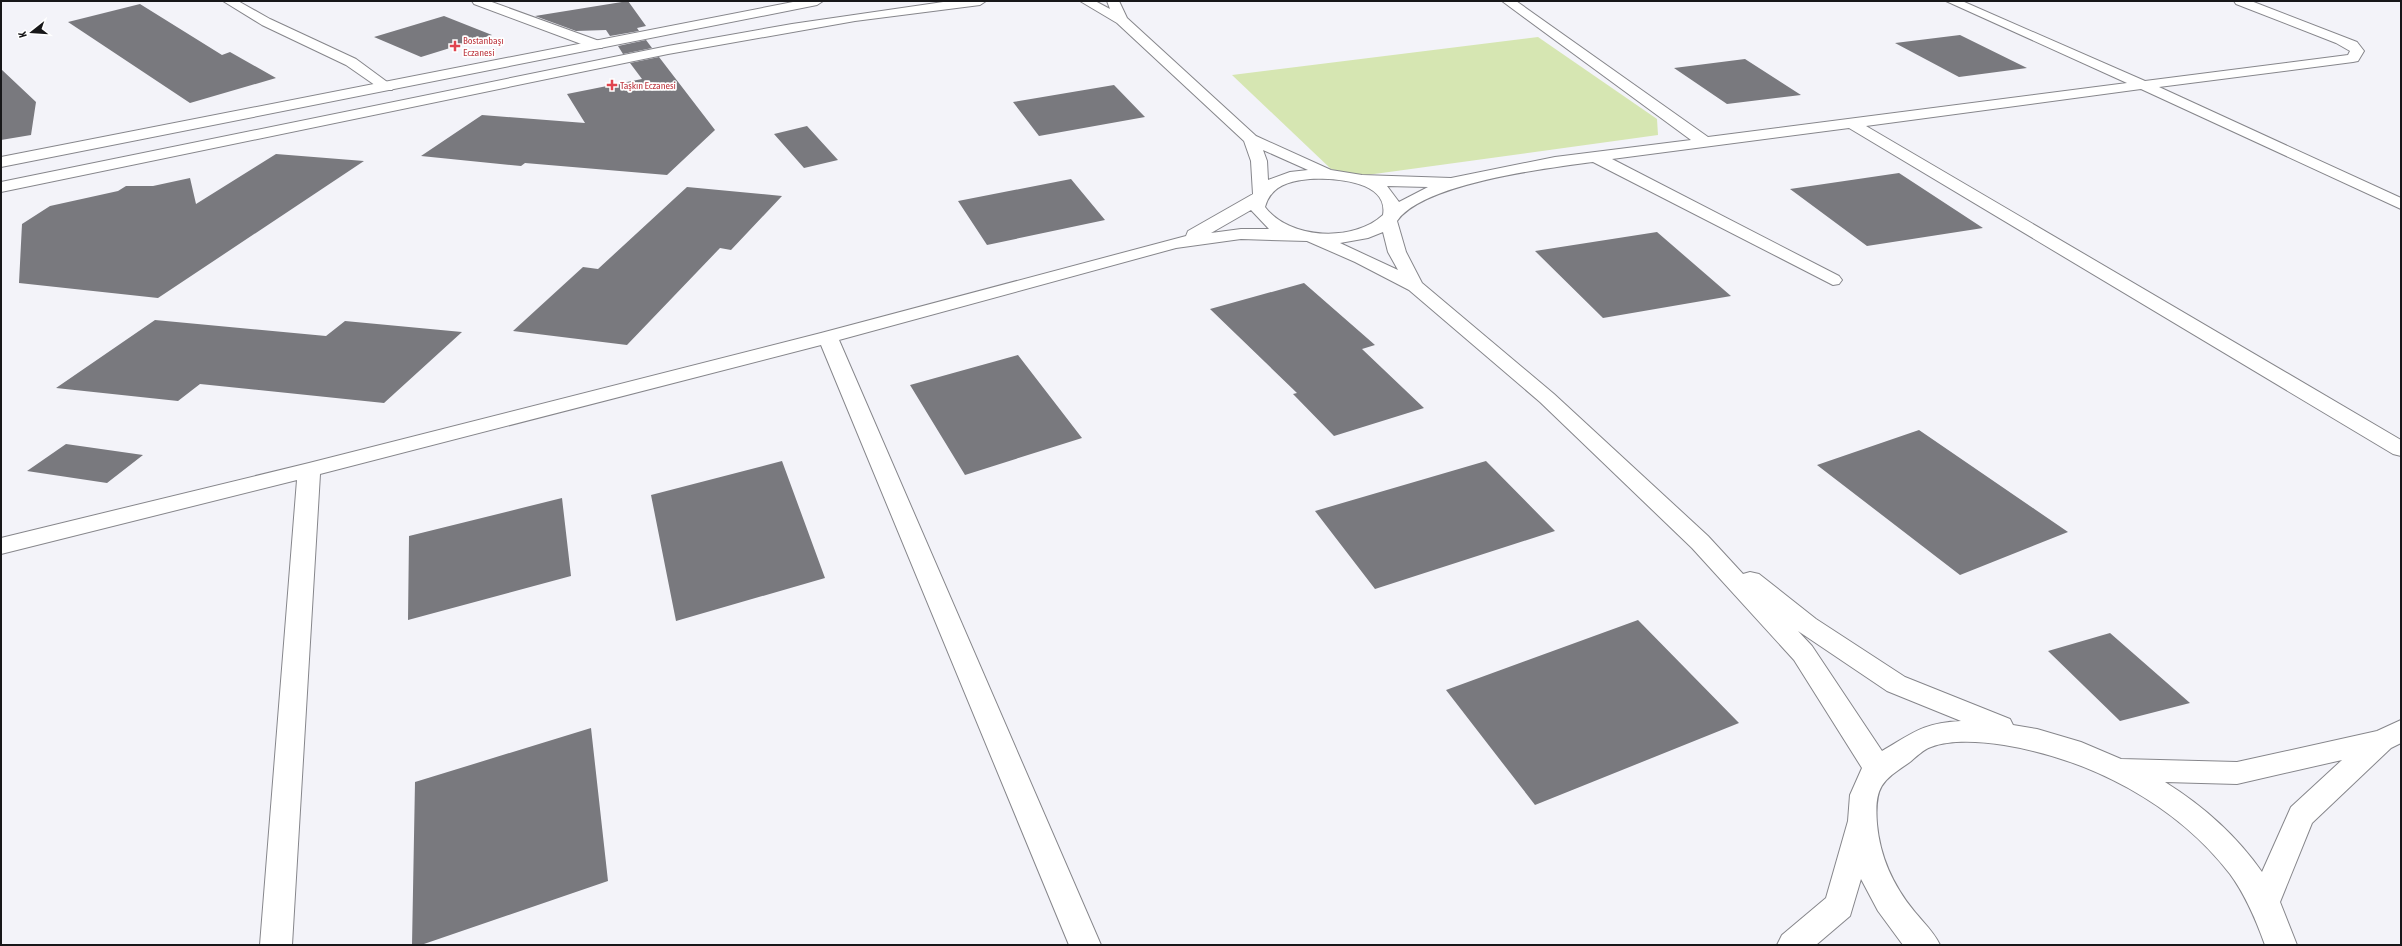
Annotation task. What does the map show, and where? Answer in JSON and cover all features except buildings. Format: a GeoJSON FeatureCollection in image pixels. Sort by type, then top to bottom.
{"type":"FeatureCollection","features":[{"type":"Feature","properties":{"kind":"street"},"geometry":{"type":"LineString","coordinates":[[229,1],[266,22],[351,62],[387,87]]}},
{"type":"Feature","properties":{"kind":"street"},"geometry":{"type":"LineString","coordinates":[[478,1],[597,45]]}},
{"type":"Feature","properties":{"kind":"street"},"geometry":{"type":"LineString","coordinates":[[1,162],[387,87],[816,1]]}},
{"type":"Feature","properties":{"kind":"street"},"geometry":{"type":"LineString","coordinates":[[1,187],[572,69],[722,40],[857,17],[980,1]]}},
{"type":"Feature","properties":{"kind":"street"},"geometry":{"type":"LineString","coordinates":[[1086,1],[1121,20],[1251,139],[1293,159],[1334,174],[1362,180],[1451,183]]}},
{"type":"Feature","properties":{"kind":"street"},"geometry":{"type":"LineString","coordinates":[[1113,1],[1121,20]]}},
{"type":"Feature","properties":{"kind":"street"},"geometry":{"type":"LineString","coordinates":[[1508,1],[1704,142]]}},
{"type":"Feature","properties":{"kind":"street"},"geometry":{"type":"LineString","coordinates":[[1952,1],[2143,85],[2401,204]]}},
{"type":"Feature","properties":{"kind":"street"},"geometry":{"type":"LineString","coordinates":[[1,546],[309,470],[828,337],[1175,243],[1240,234],[1346,237],[1367,232],[1381,226],[1390,217],[1418,198],[1451,183],[1555,162],[1594,156],[1853,124],[2353,58],[2357,51],[2352,45],[2341,40],[2240,1]]}},
{"type":"Feature","properties":{"kind":"street"},"geometry":{"type":"LineString","coordinates":[[1853,124],[2401,449]]}},
{"type":"Feature","properties":{"kind":"street"},"geometry":{"type":"LineString","coordinates":[[1251,139],[1260,161],[1260,196],[1257,207],[1265,218],[1279,228],[1306,235],[1361,258],[1416,286],[1547,398],[1700,542],[1803,653],[1878,769]]}},
{"type":"Feature","properties":{"kind":"street"},"geometry":{"type":"LineString","coordinates":[[1594,156],[1833,280]]}},
{"type":"Feature","properties":{"kind":"street"},"geometry":{"type":"LineString","coordinates":[[1175,243],[1212,226],[1260,196],[1267,186],[1282,179],[1302,175],[1334,174]]}},
{"type":"Feature","properties":{"kind":"street"},"geometry":{"type":"LineString","coordinates":[[1362,180],[1384,191],[1391,200],[1393,209],[1390,217],[1397,252],[1416,286]]}},
{"type":"Feature","properties":{"kind":"street"},"geometry":{"type":"LineString","coordinates":[[828,337],[1085,945]]}},
{"type":"Feature","properties":{"kind":"street"},"geometry":{"type":"LineString","coordinates":[[276,945],[309,470]]}},
{"type":"Feature","properties":{"kind":"street"},"geometry":{"type":"LineString","coordinates":[[1700,542],[1807,624],[1896,684],[2021,735],[2071,748],[2122,770],[2173,802],[2218,841],[2255,885],[2276,926],[2281,945]]}},
{"type":"Feature","properties":{"kind":"street"},"geometry":{"type":"LineString","coordinates":[[1793,945],[1839,906],[1861,823],[1867,787],[1878,769],[1922,739],[1967,731],[2021,735]]}},
{"type":"Feature","properties":{"kind":"street"},"geometry":{"type":"LineString","coordinates":[[2122,770],[2237,773],[2392,735]]}},
{"type":"Feature","properties":{"kind":"street"},"geometry":{"type":"LineString","coordinates":[[2264,903],[2301,816],[2392,735]]}},
{"type":"Feature","properties":{"kind":"street"},"geometry":{"type":"LineString","coordinates":[[1861,823],[1874,874],[1908,930],[1924,945]]}},
{"type":"Feature","properties":{"kind":"green space"},"geometry":{"type":"Polygon","coordinates":[[[1538,37],[1657,119],[1658,135],[1367,175],[1351,174],[1331,169],[1232,75],[1538,37]]]}},
{"type":"Feature","properties":{"kind":"place","name":"Bostanbaşı Eczanesi"},"geometry":{"type":"Point","coordinates":[455,46]}},
{"type":"Feature","properties":{"kind":"place","name":"Taşkın Eczanesi"},"geometry":{"type":"Point","coordinates":[612,85]}}]}
